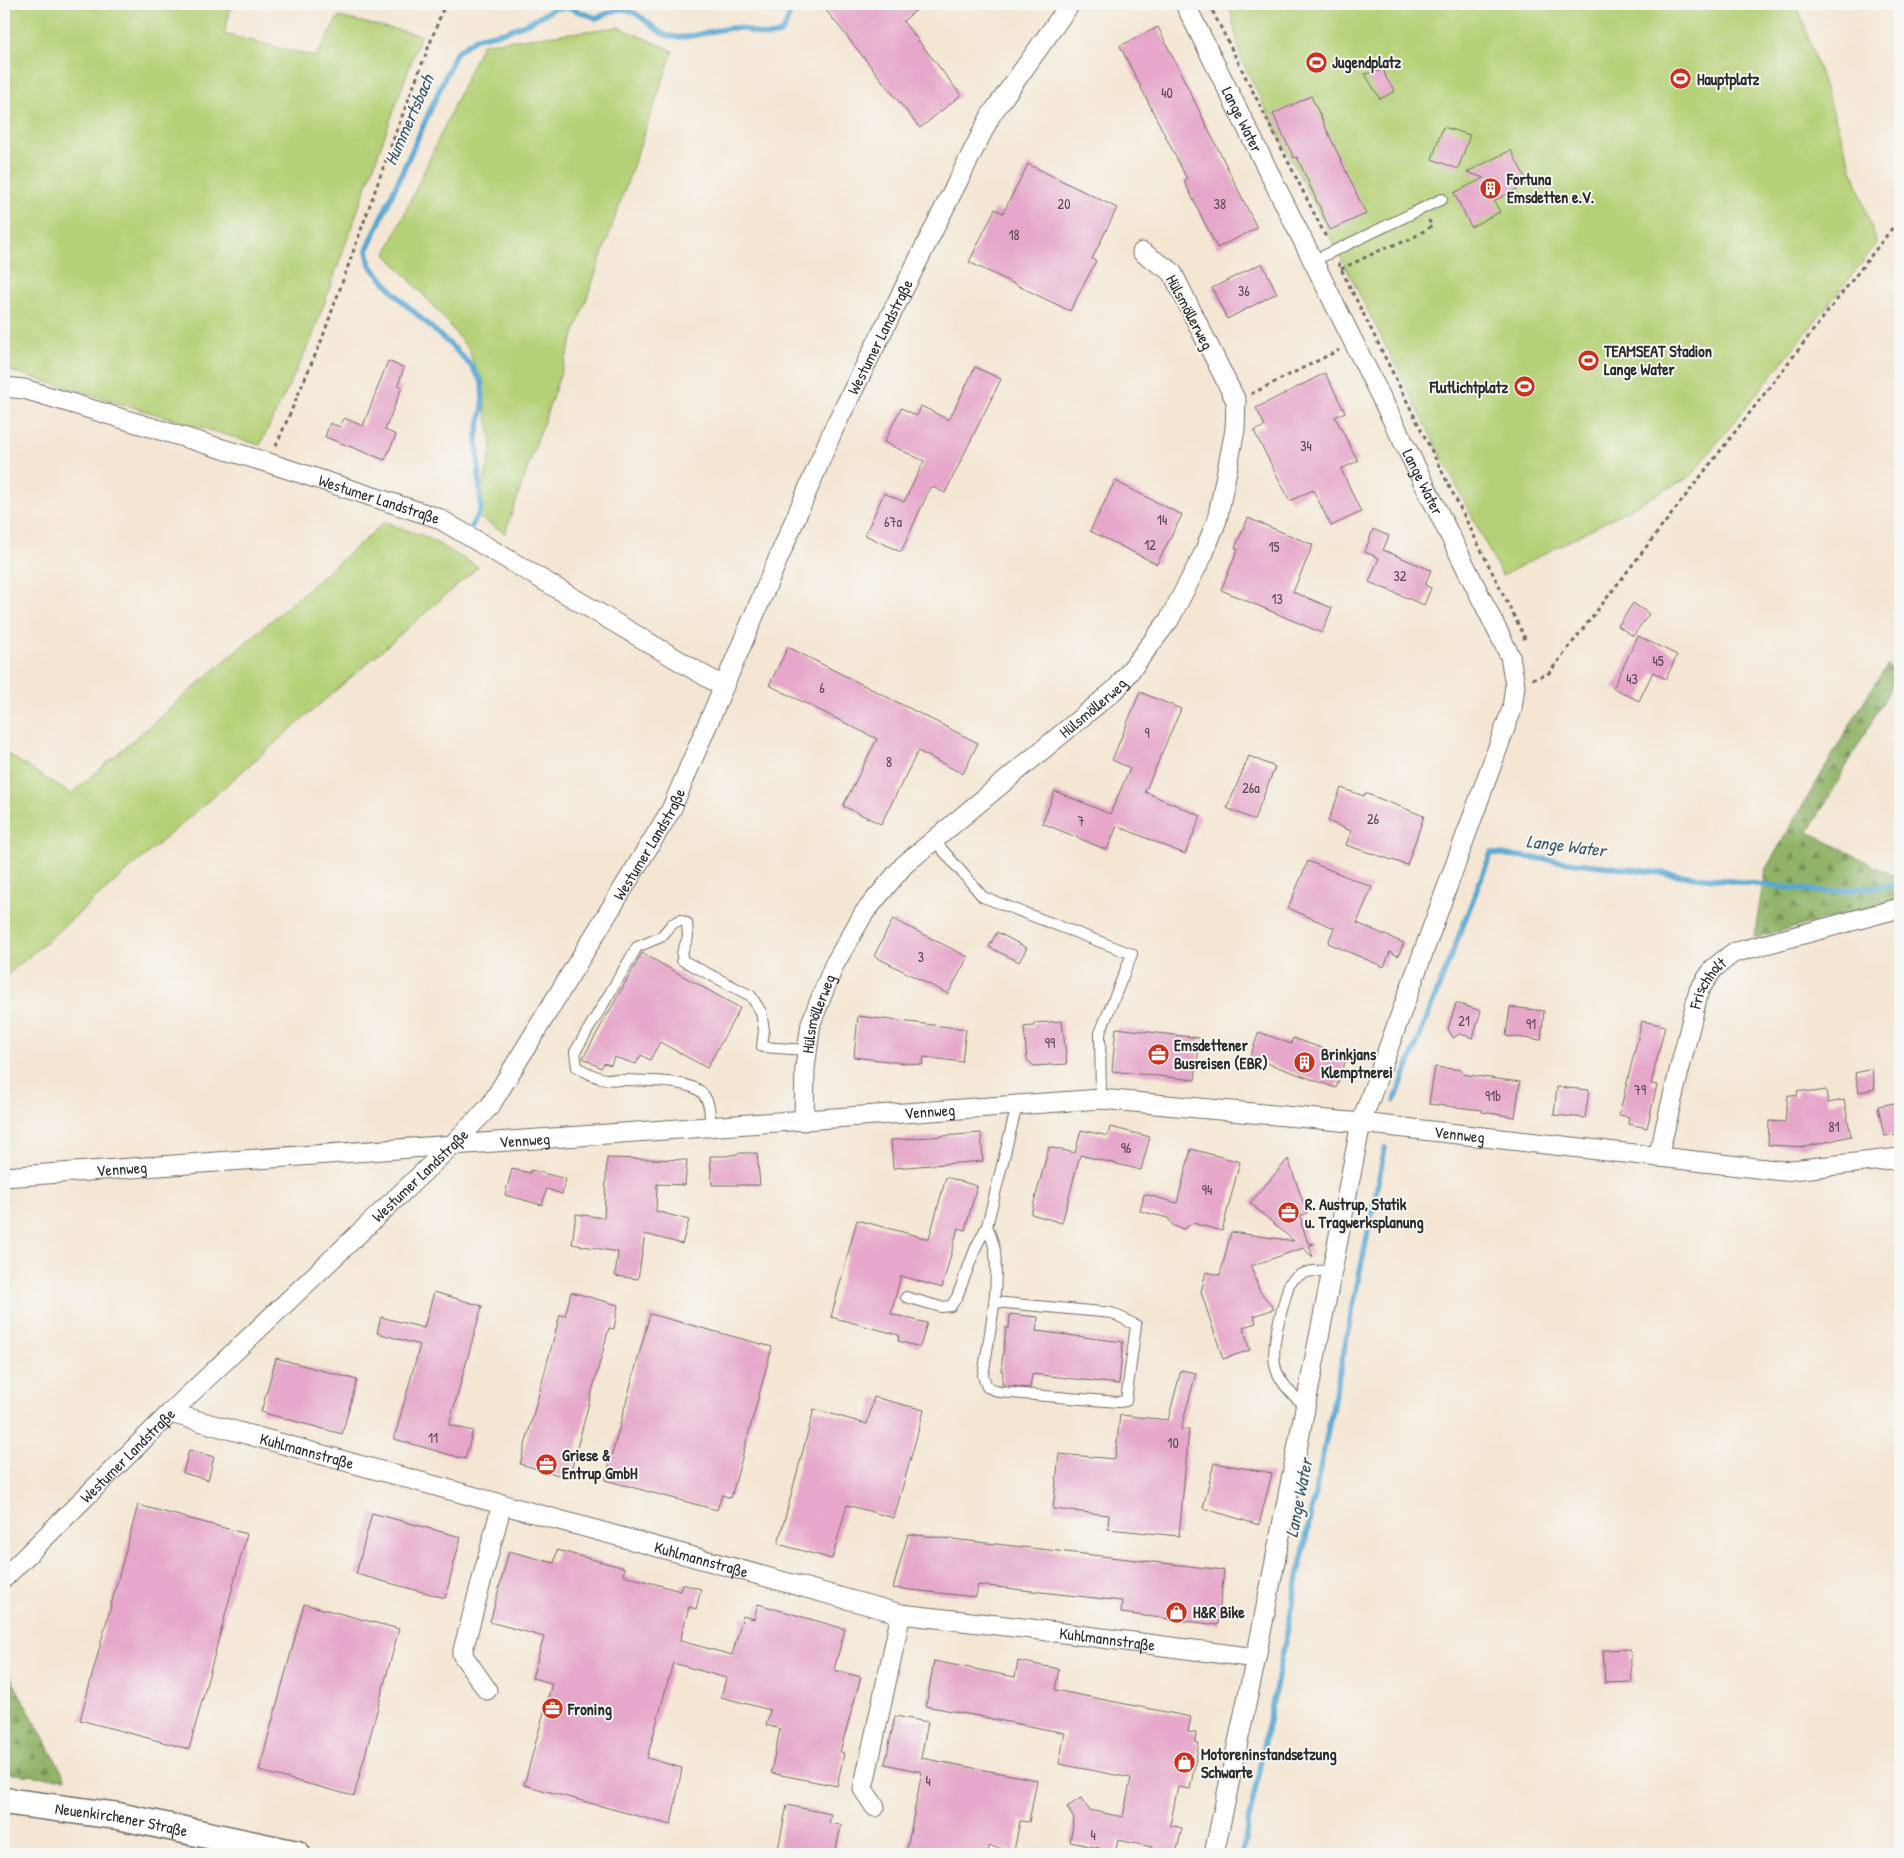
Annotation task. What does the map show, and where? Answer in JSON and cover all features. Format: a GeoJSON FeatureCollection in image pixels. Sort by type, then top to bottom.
{"type":"FeatureCollection","features":[{"type":"Feature","properties":{"kind":"main road","name":"Neuenkirchener Straße"},"geometry":{"type":"LineString","coordinates":[[4,1801],[118,1816],[297,1854]]}},
{"type":"Feature","properties":{"kind":"street","name":"Westumer Landstraße"},"geometry":{"type":"LineString","coordinates":[[4,1578],[170,1413],[453,1144],[490,1106],[670,810],[834,428],[991,115],[1070,4]]}},
{"type":"Feature","properties":{"kind":"street","name":"Lange Water"},"geometry":{"type":"LineString","coordinates":[[1185,4],[1510,656],[1515,685],[1512,709],[1361,1123],[1256,1658],[1214,1854]]}},
{"type":"Feature","properties":{"kind":"street","name":"Hülsmöllerweg"},"geometry":{"type":"LineString","coordinates":[[804,1121],[805,1068],[811,1023],[834,965],[864,913],[904,865],[1117,688],[1169,620],[1202,556],[1217,520],[1235,430],[1236,401],[1172,272],[1142,252]]}},
{"type":"Feature","properties":{"kind":"street","name":"Westumer Landstraße"},"geometry":{"type":"LineString","coordinates":[[4,386],[24,390],[269,463],[438,518],[722,686]]}},
{"type":"Feature","properties":{"kind":"street","name":"Frischholt"},"geometry":{"type":"LineString","coordinates":[[1658,1157],[1699,990],[1714,968],[1733,953],[1900,908]]}},
{"type":"Feature","properties":{"kind":"street","name":"Vennweg"},"geometry":{"type":"LineString","coordinates":[[4,1177],[1102,1099],[1361,1123],[1782,1171],[1900,1158]]}},
{"type":"Feature","properties":{"kind":"street","name":"Kuhlmannstraße"},"geometry":{"type":"LineString","coordinates":[[170,1413],[901,1614],[1256,1658]]}},
{"type":"Feature","properties":{"kind":"street"},"geometry":{"type":"LineString","coordinates":[[487,1690],[462,1654],[502,1504]]}},
{"type":"Feature","properties":{"kind":"street"},"geometry":{"type":"LineString","coordinates":[[875,1807],[863,1789],[901,1614]]}},
{"type":"Feature","properties":{"kind":"lane"},"geometry":{"type":"LineString","coordinates":[[1313,262],[1442,199]]}},
{"type":"Feature","properties":{"kind":"lane"},"geometry":{"type":"LineString","coordinates":[[934,840],[983,897],[1132,954],[1100,1033],[1102,1099]]}},
{"type":"Feature","properties":{"kind":"lane"},"geometry":{"type":"LineString","coordinates":[[710,1128],[709,1106],[703,1094],[691,1086],[604,1079],[577,1067],[574,1056],[575,1052],[637,947],[661,937],[672,924],[680,920],[687,923],[688,937],[682,953],[682,960],[751,996],[761,1012],[764,1030],[762,1047],[808,1050]]}},
{"type":"Feature","properties":{"kind":"lane"},"geometry":{"type":"LineString","coordinates":[[906,1297],[941,1307],[951,1306],[957,1297],[973,1254],[988,1226],[1017,1105]]}},
{"type":"Feature","properties":{"kind":"lane"},"geometry":{"type":"LineString","coordinates":[[988,1226],[994,1250],[994,1302],[983,1376],[987,1387],[999,1392],[1118,1402],[1126,1400],[1136,1325],[1112,1313],[994,1302]]}},
{"type":"Feature","properties":{"kind":"lane"},"geometry":{"type":"LineString","coordinates":[[1305,1407],[1292,1393],[1276,1369],[1274,1354],[1276,1334],[1289,1284],[1292,1280],[1300,1274],[1314,1270],[1332,1271]]}},
{"type":"Feature","properties":{"kind":"path"},"geometry":{"type":"LineString","coordinates":[[269,463],[322,339],[396,132],[445,4]]}},
{"type":"Feature","properties":{"kind":"path"},"geometry":{"type":"LineString","coordinates":[[1209,4],[1524,636],[1526,645]]}},
{"type":"Feature","properties":{"kind":"path"},"geometry":{"type":"LineString","coordinates":[[1341,268],[1385,248],[1409,240],[1432,226],[1422,208]]}},
{"type":"Feature","properties":{"kind":"path"},"geometry":{"type":"LineString","coordinates":[[1515,685],[1550,673],[1900,218]]}},
{"type":"Feature","properties":{"kind":"path"},"geometry":{"type":"LineString","coordinates":[[1236,401],[1354,342]]}},
{"type":"Feature","properties":{"kind":"green space"},"geometry":{"type":"Polygon","coordinates":[[[4,4],[232,4],[224,34],[316,57],[338,17],[421,35],[311,340],[260,445],[4,369],[4,4]]]}},
{"type":"Feature","properties":{"kind":"green space","name":"TEAMSEAT Stadion Lange Water"},"geometry":{"type":"Polygon","coordinates":[[[1229,4],[1797,4],[1877,244],[1690,477],[1502,576],[1242,62],[1229,4]]]}},
{"type":"Feature","properties":{"kind":"green space"},"geometry":{"type":"Polygon","coordinates":[[[619,27],[673,51],[505,533],[477,516],[492,445],[482,390],[469,350],[439,312],[386,254],[482,44],[619,27]]]}},
{"type":"Feature","properties":{"kind":"green space"},"geometry":{"type":"Polygon","coordinates":[[[385,522],[426,537],[478,567],[4,978],[4,752],[71,794],[385,522]]]}},
{"type":"Feature","properties":{"kind":"green space"},"geometry":{"type":"Polygon","coordinates":[[[1888,664],[1897,677],[1809,832],[1890,874],[1900,876],[1900,900],[1754,938],[1765,870],[1870,691],[1888,664]]]}},
{"type":"Feature","properties":{"kind":"green space"},"geometry":{"type":"Polygon","coordinates":[[[4,1665],[66,1779],[4,1773],[4,1665]]]}},
{"type":"Feature","properties":{"kind":"building"},"geometry":{"type":"Polygon","coordinates":[[[821,4],[924,4],[903,21],[961,95],[920,128],[821,4]]]}},
{"type":"Feature","properties":{"kind":"building"},"geometry":{"type":"Polygon","coordinates":[[[1158,27],[1257,228],[1217,248],[1184,181],[1187,179],[1120,46],[1158,27]]]}},
{"type":"Feature","properties":{"kind":"building"},"geometry":{"type":"Polygon","coordinates":[[[1384,70],[1386,78],[1395,91],[1380,99],[1365,74],[1384,70]]]}},
{"type":"Feature","properties":{"kind":"building"},"geometry":{"type":"Polygon","coordinates":[[[1311,96],[1366,214],[1330,230],[1297,157],[1294,158],[1273,114],[1311,96]]]}},
{"type":"Feature","properties":{"kind":"building"},"geometry":{"type":"Polygon","coordinates":[[[1443,127],[1470,135],[1458,169],[1432,159],[1443,127]]]}},
{"type":"Feature","properties":{"kind":"building","name":"Fortuna Emsdetten e.V."},"geometry":{"type":"Polygon","coordinates":[[[1511,150],[1528,183],[1494,201],[1500,212],[1471,227],[1454,193],[1484,178],[1467,172],[1511,150]]]}},
{"type":"Feature","properties":{"kind":"building"},"geometry":{"type":"Polygon","coordinates":[[[1028,164],[1117,208],[1092,259],[1096,261],[1070,311],[969,262],[995,209],[1003,213],[1028,164]]]}},
{"type":"Feature","properties":{"kind":"building"},"geometry":{"type":"Polygon","coordinates":[[[1262,263],[1277,293],[1227,319],[1212,288],[1262,263]]]}},
{"type":"Feature","properties":{"kind":"building"},"geometry":{"type":"Polygon","coordinates":[[[388,361],[404,368],[398,385],[402,387],[385,430],[396,435],[385,460],[325,437],[330,423],[340,427],[344,418],[363,426],[388,361]]]}},
{"type":"Feature","properties":{"kind":"building"},"geometry":{"type":"Polygon","coordinates":[[[975,367],[1001,379],[945,493],[931,486],[901,552],[865,535],[884,493],[904,502],[924,461],[884,442],[901,408],[917,416],[921,406],[949,420],[975,367]]]}},
{"type":"Feature","properties":{"kind":"building"},"geometry":{"type":"Polygon","coordinates":[[[1325,373],[1345,412],[1335,417],[1358,461],[1341,469],[1361,512],[1331,526],[1313,490],[1290,501],[1254,431],[1265,426],[1256,408],[1325,373]]]}},
{"type":"Feature","properties":{"kind":"building"},"geometry":{"type":"Polygon","coordinates":[[[1115,481],[1182,515],[1157,564],[1090,531],[1115,481]]]}},
{"type":"Feature","properties":{"kind":"building"},"geometry":{"type":"Polygon","coordinates":[[[1248,518],[1313,545],[1293,592],[1332,608],[1322,633],[1221,590],[1238,549],[1235,548],[1248,518]]]}},
{"type":"Feature","properties":{"kind":"building"},"geometry":{"type":"Polygon","coordinates":[[[1373,529],[1389,536],[1383,550],[1431,570],[1425,585],[1431,588],[1424,605],[1369,582],[1379,558],[1365,552],[1373,529]]]}},
{"type":"Feature","properties":{"kind":"building"},"geometry":{"type":"Polygon","coordinates":[[[1633,603],[1649,614],[1633,636],[1618,626],[1633,603]]]}},
{"type":"Feature","properties":{"kind":"building"},"geometry":{"type":"Polygon","coordinates":[[[1638,636],[1677,655],[1666,679],[1653,672],[1639,701],[1613,688],[1638,636]]]}},
{"type":"Feature","properties":{"kind":"building"},"geometry":{"type":"Polygon","coordinates":[[[788,647],[978,743],[963,774],[918,751],[881,824],[843,806],[877,739],[769,685],[788,647]]]}},
{"type":"Feature","properties":{"kind":"building"},"geometry":{"type":"Polygon","coordinates":[[[1140,692],[1181,709],[1145,792],[1201,816],[1185,854],[1117,826],[1107,850],[1042,823],[1055,791],[1110,814],[1130,768],[1112,760],[1140,692]]]}},
{"type":"Feature","properties":{"kind":"building"},"geometry":{"type":"Polygon","coordinates":[[[1249,756],[1275,767],[1254,820],[1227,808],[1249,756]]]}},
{"type":"Feature","properties":{"kind":"building"},"geometry":{"type":"Polygon","coordinates":[[[1341,788],[1364,796],[1365,793],[1424,816],[1407,865],[1346,845],[1351,831],[1328,821],[1341,788]]]}},
{"type":"Feature","properties":{"kind":"building"},"geometry":{"type":"Polygon","coordinates":[[[1308,861],[1372,887],[1357,923],[1404,943],[1398,956],[1390,952],[1384,967],[1328,943],[1334,928],[1288,908],[1308,861]]]}},
{"type":"Feature","properties":{"kind":"building"},"geometry":{"type":"Polygon","coordinates":[[[893,919],[968,957],[948,994],[874,956],[893,919]]]}},
{"type":"Feature","properties":{"kind":"building"},"geometry":{"type":"Polygon","coordinates":[[[997,932],[1027,948],[1019,962],[989,947],[997,932]]]}},
{"type":"Feature","properties":{"kind":"building"},"geometry":{"type":"Polygon","coordinates":[[[642,953],[740,1008],[707,1068],[660,1042],[650,1060],[641,1055],[636,1064],[614,1057],[611,1065],[604,1063],[601,1068],[583,1058],[642,953]]]}},
{"type":"Feature","properties":{"kind":"building"},"geometry":{"type":"Polygon","coordinates":[[[1456,1003],[1481,1011],[1473,1038],[1460,1034],[1453,1038],[1448,1029],[1456,1003]]]}},
{"type":"Feature","properties":{"kind":"building"},"geometry":{"type":"Polygon","coordinates":[[[1510,1007],[1544,1011],[1541,1040],[1506,1036],[1510,1007]]]}},
{"type":"Feature","properties":{"kind":"building"},"geometry":{"type":"Polygon","coordinates":[[[858,1016],[966,1029],[962,1062],[924,1057],[922,1065],[854,1057],[858,1016]]]}},
{"type":"Feature","properties":{"kind":"building"},"geometry":{"type":"Polygon","coordinates":[[[1062,1021],[1067,1064],[1034,1066],[1027,1060],[1024,1027],[1034,1026],[1034,1023],[1062,1021]]]}},
{"type":"Feature","properties":{"kind":"building"},"geometry":{"type":"Polygon","coordinates":[[[1642,1021],[1665,1026],[1651,1084],[1657,1085],[1647,1128],[1628,1124],[1629,1117],[1619,1115],[1642,1021]]]}},
{"type":"Feature","properties":{"kind":"building"},"geometry":{"type":"Polygon","coordinates":[[[1116,1028],[1200,1038],[1195,1080],[1112,1071],[1116,1028]]]}},
{"type":"Feature","properties":{"kind":"building","name":"Brinkjans Klemptnerei"},"geometry":{"type":"Polygon","coordinates":[[[1259,1032],[1291,1044],[1293,1038],[1347,1057],[1336,1088],[1250,1057],[1259,1032]]]}},
{"type":"Feature","properties":{"kind":"building"},"geometry":{"type":"Polygon","coordinates":[[[1435,1067],[1462,1070],[1461,1074],[1520,1082],[1515,1117],[1482,1112],[1482,1110],[1429,1104],[1435,1067]]]}},
{"type":"Feature","properties":{"kind":"building"},"geometry":{"type":"Polygon","coordinates":[[[1872,1069],[1875,1089],[1859,1092],[1855,1073],[1872,1069]]]}},
{"type":"Feature","properties":{"kind":"building"},"geometry":{"type":"Polygon","coordinates":[[[1557,1087],[1589,1090],[1585,1118],[1554,1115],[1557,1087]]]}},
{"type":"Feature","properties":{"kind":"building"},"geometry":{"type":"Polygon","coordinates":[[[1798,1090],[1814,1092],[1826,1090],[1828,1103],[1844,1100],[1851,1136],[1805,1147],[1768,1145],[1769,1121],[1785,1122],[1788,1095],[1797,1096],[1798,1090]]]}},
{"type":"Feature","properties":{"kind":"building"},"geometry":{"type":"Polygon","coordinates":[[[1900,1102],[1900,1133],[1884,1136],[1878,1106],[1900,1102]]]}},
{"type":"Feature","properties":{"kind":"building"},"geometry":{"type":"Polygon","coordinates":[[[1110,1127],[1150,1137],[1141,1170],[1080,1155],[1062,1223],[1031,1214],[1049,1147],[1075,1153],[1081,1130],[1108,1136],[1110,1127]]]}},
{"type":"Feature","properties":{"kind":"building"},"geometry":{"type":"Polygon","coordinates":[[[981,1133],[983,1161],[893,1168],[891,1140],[981,1133]]]}},
{"type":"Feature","properties":{"kind":"building"},"geometry":{"type":"Polygon","coordinates":[[[1191,1149],[1240,1162],[1222,1231],[1193,1223],[1184,1229],[1173,1226],[1168,1218],[1140,1211],[1144,1194],[1177,1203],[1191,1149]]]}},
{"type":"Feature","properties":{"kind":"building"},"geometry":{"type":"Polygon","coordinates":[[[741,1153],[757,1153],[760,1185],[712,1185],[710,1156],[726,1156],[741,1153]]]}},
{"type":"Feature","properties":{"kind":"building"},"geometry":{"type":"Polygon","coordinates":[[[607,1158],[687,1160],[685,1185],[657,1184],[656,1211],[689,1220],[682,1244],[645,1234],[638,1279],[615,1276],[618,1252],[572,1244],[576,1214],[604,1218],[607,1158]]]}},
{"type":"Feature","properties":{"kind":"building"},"geometry":{"type":"Polygon","coordinates":[[[1288,1159],[1307,1213],[1300,1216],[1308,1243],[1314,1244],[1309,1246],[1313,1257],[1303,1248],[1251,1266],[1259,1290],[1274,1309],[1254,1316],[1256,1323],[1243,1327],[1250,1350],[1223,1359],[1201,1292],[1206,1272],[1220,1275],[1231,1232],[1294,1241],[1250,1203],[1288,1159]]]}},
{"type":"Feature","properties":{"kind":"building"},"geometry":{"type":"Polygon","coordinates":[[[512,1169],[530,1173],[531,1170],[566,1179],[562,1194],[547,1189],[542,1205],[505,1195],[512,1169]]]}},
{"type":"Feature","properties":{"kind":"building"},"geometry":{"type":"Polygon","coordinates":[[[946,1177],[977,1186],[965,1230],[958,1228],[942,1288],[901,1276],[891,1314],[927,1323],[920,1347],[898,1341],[899,1335],[831,1317],[857,1220],[929,1239],[946,1177]]]}},
{"type":"Feature","properties":{"kind":"building"},"geometry":{"type":"Polygon","coordinates":[[[434,1292],[482,1306],[449,1425],[473,1431],[465,1459],[394,1439],[420,1345],[377,1333],[381,1317],[424,1328],[434,1292]]]}},
{"type":"Feature","properties":{"kind":"building"},"geometry":{"type":"Polygon","coordinates":[[[571,1292],[618,1305],[614,1329],[609,1328],[569,1478],[520,1464],[560,1315],[565,1316],[571,1292]]]}},
{"type":"Feature","properties":{"kind":"building"},"geometry":{"type":"Polygon","coordinates":[[[650,1314],[772,1347],[731,1498],[722,1495],[717,1510],[605,1480],[650,1314]]]}},
{"type":"Feature","properties":{"kind":"building"},"geometry":{"type":"Polygon","coordinates":[[[1010,1314],[1038,1317],[1036,1331],[1123,1342],[1119,1384],[1032,1374],[1030,1388],[1002,1385],[1003,1371],[1001,1371],[1006,1328],[1009,1328],[1010,1314]]]}},
{"type":"Feature","properties":{"kind":"building"},"geometry":{"type":"Polygon","coordinates":[[[276,1358],[357,1380],[342,1434],[261,1412],[276,1358]]]}},
{"type":"Feature","properties":{"kind":"building"},"geometry":{"type":"Polygon","coordinates":[[[1181,1370],[1196,1373],[1181,1429],[1189,1430],[1179,1536],[1108,1529],[1109,1515],[1053,1509],[1059,1454],[1115,1459],[1120,1415],[1168,1420],[1181,1370]]]}},
{"type":"Feature","properties":{"kind":"building"},"geometry":{"type":"Polygon","coordinates":[[[874,1397],[924,1410],[894,1518],[847,1505],[832,1559],[778,1544],[814,1409],[867,1424],[874,1397]]]}},
{"type":"Feature","properties":{"kind":"building"},"geometry":{"type":"Polygon","coordinates":[[[189,1450],[214,1457],[208,1480],[183,1473],[189,1450]]]}},
{"type":"Feature","properties":{"kind":"building"},"geometry":{"type":"Polygon","coordinates":[[[1214,1463],[1272,1473],[1259,1525],[1203,1508],[1214,1463]]]}},
{"type":"Feature","properties":{"kind":"building"},"geometry":{"type":"Polygon","coordinates":[[[138,1505],[247,1534],[189,1749],[80,1720],[138,1505]]]}},
{"type":"Feature","properties":{"kind":"building"},"geometry":{"type":"Polygon","coordinates":[[[372,1513],[461,1537],[445,1598],[356,1574],[372,1513]]]}},
{"type":"Feature","properties":{"kind":"building"},"geometry":{"type":"Polygon","coordinates":[[[908,1534],[1224,1570],[1218,1625],[1121,1613],[1122,1601],[978,1585],[976,1597],[893,1588],[908,1534]]]}},
{"type":"Feature","properties":{"kind":"building"},"geometry":{"type":"Polygon","coordinates":[[[557,1550],[625,1568],[623,1575],[680,1591],[682,1584],[701,1589],[696,1609],[689,1607],[680,1641],[732,1655],[743,1616],[754,1619],[758,1604],[845,1629],[834,1670],[861,1677],[840,1752],[844,1753],[837,1786],[771,1773],[780,1729],[766,1725],[770,1710],[721,1697],[726,1678],[673,1663],[647,1758],[682,1768],[671,1825],[524,1785],[552,1683],[532,1678],[544,1637],[490,1622],[509,1551],[554,1563],[557,1550]]]}},
{"type":"Feature","properties":{"kind":"building"},"geometry":{"type":"Polygon","coordinates":[[[304,1604],[399,1629],[354,1796],[259,1771],[304,1604]]]}},
{"type":"Feature","properties":{"kind":"building"},"geometry":{"type":"Polygon","coordinates":[[[1630,1649],[1632,1682],[1605,1683],[1603,1650],[1630,1649]]]}},
{"type":"Feature","properties":{"kind":"building"},"geometry":{"type":"Polygon","coordinates":[[[934,1661],[1015,1677],[1018,1661],[1059,1669],[1055,1690],[1191,1717],[1188,1732],[1196,1733],[1195,1742],[1199,1743],[1190,1789],[1178,1787],[1170,1825],[1182,1828],[1176,1854],[1151,1854],[1152,1847],[1118,1840],[1115,1854],[1098,1854],[1099,1848],[1070,1842],[1074,1819],[1067,1807],[1081,1798],[1089,1810],[1123,1817],[1131,1778],[1059,1764],[1065,1733],[926,1706],[934,1661]]]}},
{"type":"Feature","properties":{"kind":"building"},"geometry":{"type":"Polygon","coordinates":[[[895,1716],[928,1722],[921,1758],[1037,1780],[1029,1822],[1020,1821],[1014,1851],[989,1846],[988,1854],[906,1854],[922,1772],[885,1764],[895,1716]]]}},
{"type":"Feature","properties":{"kind":"building"},"geometry":{"type":"Polygon","coordinates":[[[787,1805],[831,1814],[829,1823],[841,1825],[835,1854],[777,1854],[787,1805]]]}},
{"type":"Feature","properties":{"kind":"waterway","name":"Hummertsbach"},"geometry":{"type":"LineString","coordinates":[[471,527],[481,509],[477,437],[483,406],[482,382],[472,367],[456,350],[401,300],[370,265],[367,250],[456,53],[476,38],[504,32],[528,23],[555,8],[570,8],[596,18],[624,9],[635,13],[662,33],[675,37],[693,36],[729,28],[773,36],[784,28],[792,4]]}},
{"type":"Feature","properties":{"kind":"waterway","name":"Lange Water"},"geometry":{"type":"LineString","coordinates":[[1395,1100],[1491,853],[1825,892],[1900,885]]}},
{"type":"Feature","properties":{"kind":"waterway","name":"Lange Water"},"geometry":{"type":"LineString","coordinates":[[1242,1854],[1385,1148]]}},
{"type":"Feature","properties":{"kind":"place","name":"Jugendplatz"},"geometry":{"type":"Point","coordinates":[1316,62]}},
{"type":"Feature","properties":{"kind":"place","name":"Hauptplatz"},"geometry":{"type":"Point","coordinates":[1681,79]}},
{"type":"Feature","properties":{"kind":"place","name":"Fortuna Emsdetten e.V."},"geometry":{"type":"Point","coordinates":[1491,188]}},
{"type":"Feature","properties":{"kind":"place","name":"TEAMSEAT Stadion Lange Water"},"geometry":{"type":"Point","coordinates":[1588,360]}},
{"type":"Feature","properties":{"kind":"place","name":"Flutlichtplatz"},"geometry":{"type":"Point","coordinates":[1524,387]}},
{"type":"Feature","properties":{"kind":"place","name":"Emsdettener Busreisen (EBR)"},"geometry":{"type":"Point","coordinates":[1158,1054]}},
{"type":"Feature","properties":{"kind":"place","name":"Brinkjans Klemptnerei"},"geometry":{"type":"Point","coordinates":[1305,1063]}},
{"type":"Feature","properties":{"kind":"place","name":"R. Austrup, Statik u. Tragwerksplanung"},"geometry":{"type":"Point","coordinates":[1289,1213]}},
{"type":"Feature","properties":{"kind":"place","name":"Griese & Entrup GmbH"},"geometry":{"type":"Point","coordinates":[546,1464]}},
{"type":"Feature","properties":{"kind":"place","name":"H&R Bike"},"geometry":{"type":"Point","coordinates":[1177,1612]}},
{"type":"Feature","properties":{"kind":"place","name":"Froning"},"geometry":{"type":"Point","coordinates":[552,1709]}},
{"type":"Feature","properties":{"kind":"place","name":"Motoreninstandsetzung Schwarte"},"geometry":{"type":"Point","coordinates":[1185,1763]}}]}
